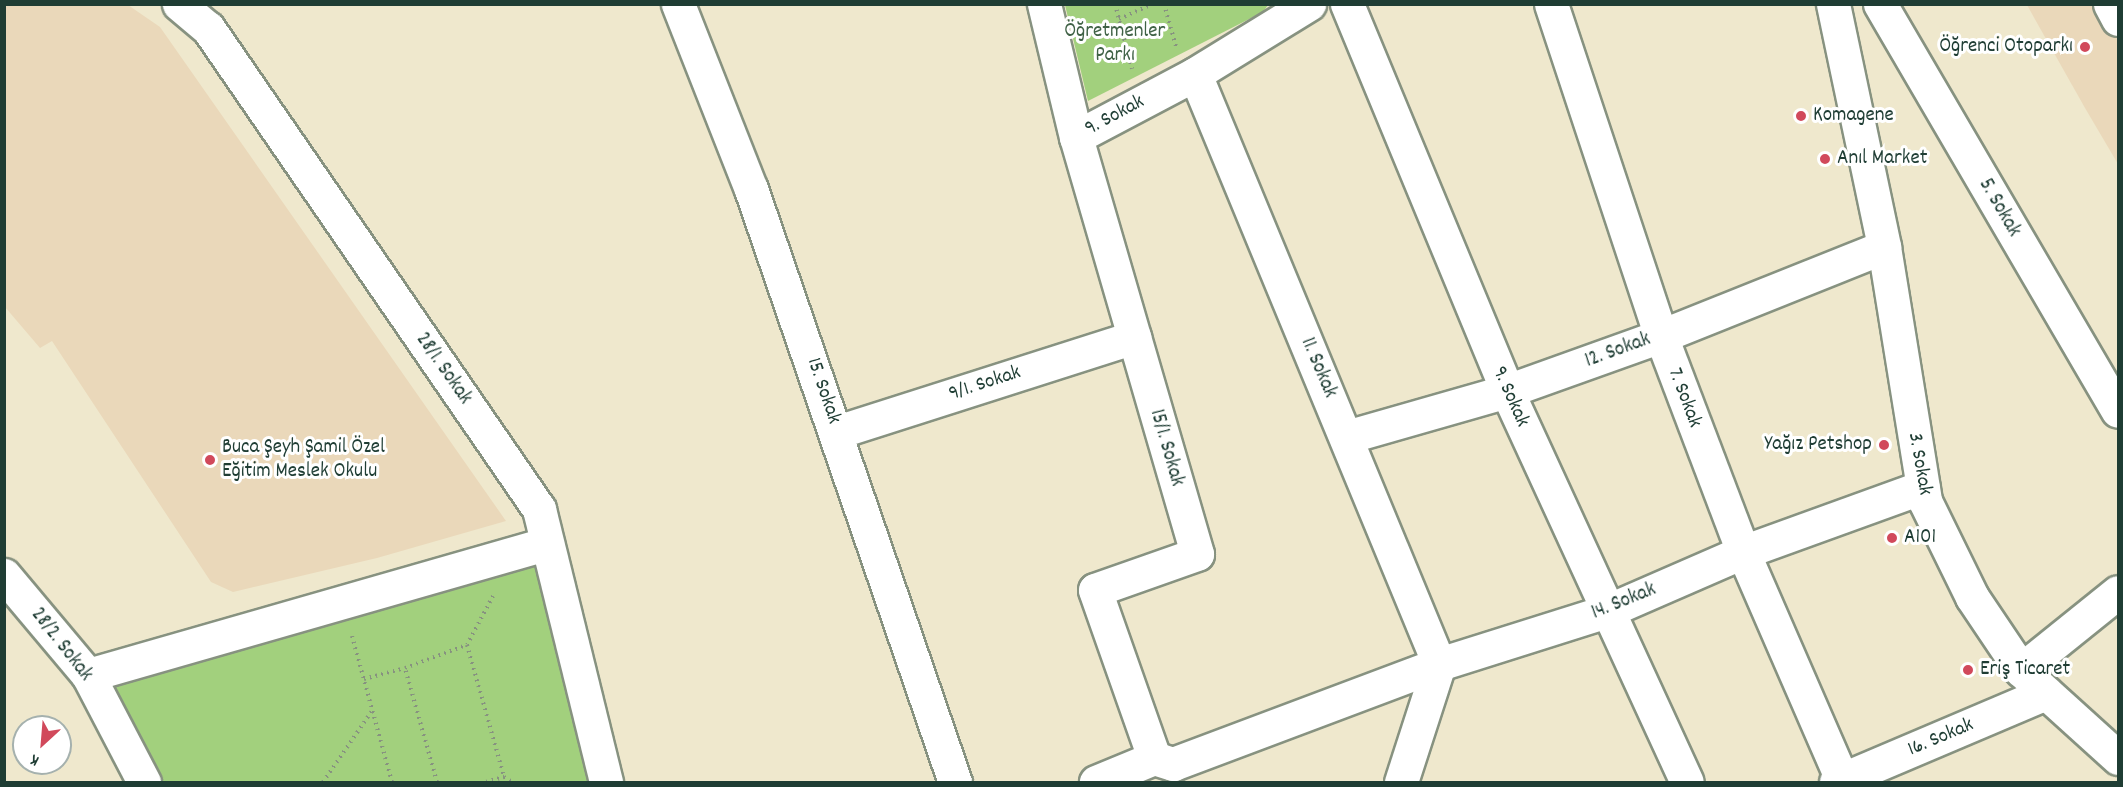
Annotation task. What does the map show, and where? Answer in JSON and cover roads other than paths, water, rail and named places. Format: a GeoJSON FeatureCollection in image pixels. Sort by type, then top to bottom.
{"type":"FeatureCollection","features":[{"type":"Feature","properties":{"kind":"street","name":"28/1. Sokak"},"geometry":{"type":"LineString","coordinates":[[178,4],[208,28],[539,508],[545,544],[606,783]]}},
{"type":"Feature","properties":{"kind":"street","name":"15. Sokak"},"geometry":{"type":"LineString","coordinates":[[678,4],[751,189],[837,432],[955,783]]}},
{"type":"Feature","properties":{"kind":"street","name":"15/1. Sokak"},"geometry":{"type":"LineString","coordinates":[[1044,4],[1076,137],[1197,554],[1095,590],[1154,758]]}},
{"type":"Feature","properties":{"kind":"street","name":"9. Sokak"},"geometry":{"type":"LineString","coordinates":[[1076,137],[1195,74],[1310,4]]}},
{"type":"Feature","properties":{"kind":"street","name":"9. Sokak"},"geometry":{"type":"LineString","coordinates":[[1347,4],[1507,391],[1687,783]]}},
{"type":"Feature","properties":{"kind":"street","name":"7. Sokak"},"geometry":{"type":"LineString","coordinates":[[1551,4],[1661,336],[1743,552],[1840,782]]}},
{"type":"Feature","properties":{"kind":"street","name":"3. Sokak"},"geometry":{"type":"LineString","coordinates":[[1833,4],[1884,247],[1924,501],[1972,597],[2021,670],[2118,758]]}},
{"type":"Feature","properties":{"kind":"street","name":"5. Sokak"},"geometry":{"type":"LineString","coordinates":[[1880,4],[2118,411]]}},
{"type":"Feature","properties":{"kind":"street"},"geometry":{"type":"LineString","coordinates":[[2110,4],[2118,20]]}},
{"type":"Feature","properties":{"kind":"street","name":"11. Sokak"},"geometry":{"type":"LineString","coordinates":[[1195,74],[1439,664]]}},
{"type":"Feature","properties":{"kind":"street","name":"12. Sokak"},"geometry":{"type":"LineString","coordinates":[[1346,437],[1507,391],[1661,336],[1884,247]]}},
{"type":"Feature","properties":{"kind":"street","name":"9/1. Sokak"},"geometry":{"type":"LineString","coordinates":[[837,432],[1134,337]]}},
{"type":"Feature","properties":{"kind":"street","name":"14. Sokak"},"geometry":{"type":"LineString","coordinates":[[1154,758],[1173,764],[1439,664],[1607,611],[1743,552],[1923,488]]}},
{"type":"Feature","properties":{"kind":"street"},"geometry":{"type":"LineString","coordinates":[[88,675],[545,544]]}},
{"type":"Feature","properties":{"kind":"street","name":"28/2. Sokak"},"geometry":{"type":"LineString","coordinates":[[4,575],[88,675],[144,783]]}},
{"type":"Feature","properties":{"kind":"street"},"geometry":{"type":"LineString","coordinates":[[2021,670],[2118,592]]}},
{"type":"Feature","properties":{"kind":"street"},"geometry":{"type":"LineString","coordinates":[[1401,783],[1439,664]]}},
{"type":"Feature","properties":{"kind":"street","name":"16. Sokak"},"geometry":{"type":"LineString","coordinates":[[1840,782],[2046,693]]}},
{"type":"Feature","properties":{"kind":"street"},"geometry":{"type":"LineString","coordinates":[[1096,783],[1154,758]]}},
{"type":"Feature","properties":{"kind":"place","name":"Öğrenci Otoparkı"},"geometry":{"type":"Point","coordinates":[2085,47]}},
{"type":"Feature","properties":{"kind":"place","name":"Komagene"},"geometry":{"type":"Point","coordinates":[1801,116]}},
{"type":"Feature","properties":{"kind":"place","name":"Anıl Market"},"geometry":{"type":"Point","coordinates":[1825,159]}},
{"type":"Feature","properties":{"kind":"place","name":"Yağız Petshop"},"geometry":{"type":"Point","coordinates":[1884,445]}},
{"type":"Feature","properties":{"kind":"place","name":"Buca Şeyh Şamil Özel Eğitim Meslek Okulu"},"geometry":{"type":"Point","coordinates":[210,460]}},
{"type":"Feature","properties":{"kind":"place","name":"A101"},"geometry":{"type":"Point","coordinates":[1892,538]}},
{"type":"Feature","properties":{"kind":"place","name":"Eriş Ticaret"},"geometry":{"type":"Point","coordinates":[1968,670]}},
{"type":"Feature","properties":{"kind":"park label","name":"Öğretmenler Parkı"},"geometry":{"type":"Point","coordinates":[1115,44]}}]}
